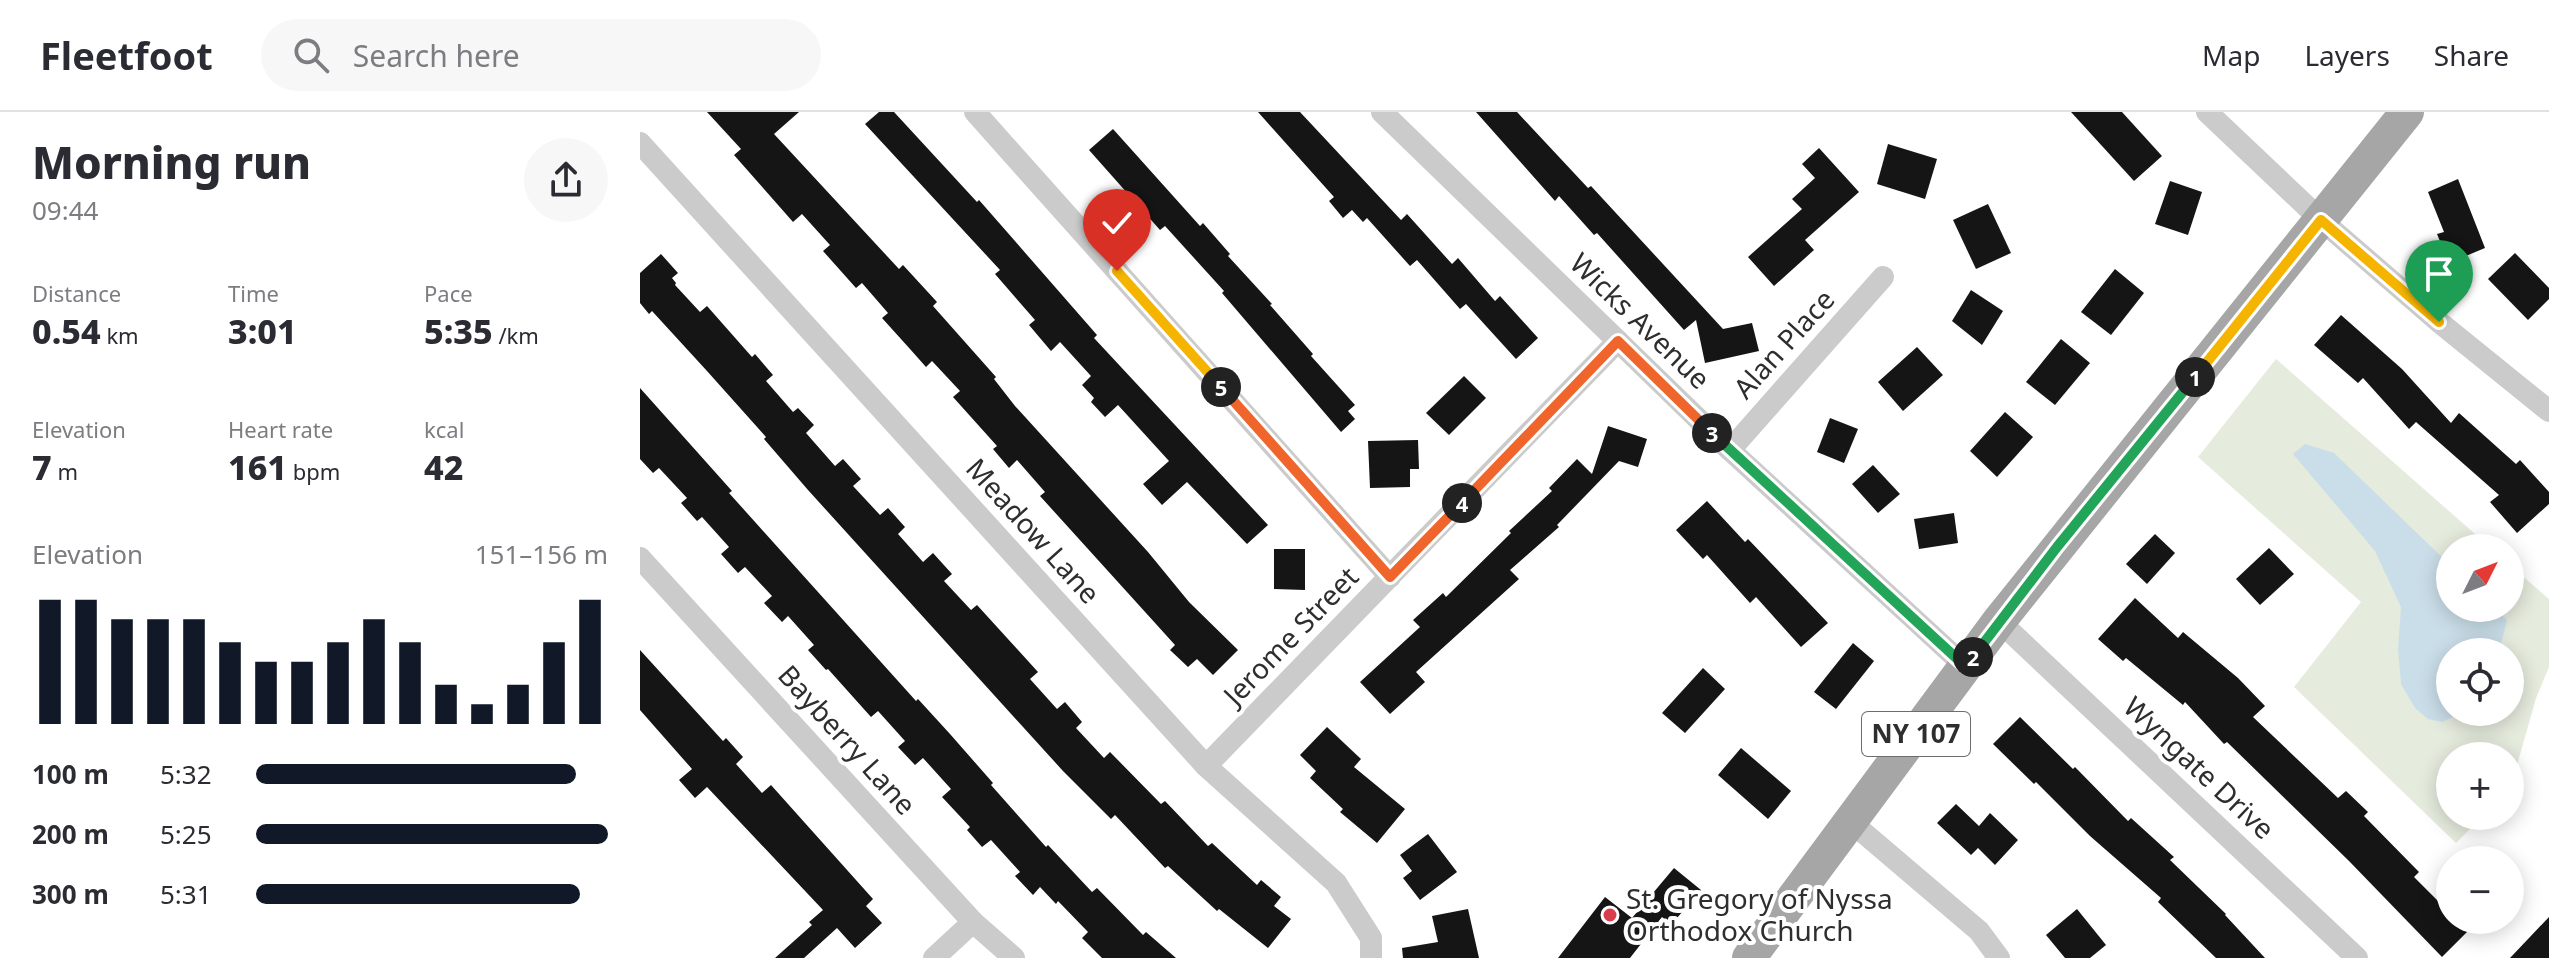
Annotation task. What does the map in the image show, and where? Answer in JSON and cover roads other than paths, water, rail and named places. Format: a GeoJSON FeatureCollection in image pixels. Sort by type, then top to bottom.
{"type":"FeatureCollection","features":[{"type":"Feature","properties":{"kind":"main road","name":"NY 107"},"geometry":{"type":"LineString","coordinates":[[1749,958],[1999,621],[2407,112]]}},
{"type":"Feature","properties":{"kind":"street"},"geometry":{"type":"LineString","coordinates":[[975,112],[1390,577]]}},
{"type":"Feature","properties":{"kind":"street","name":"Wicks Avenue"},"geometry":{"type":"LineString","coordinates":[[1382,112],[1730,450],[1966,667]]}},
{"type":"Feature","properties":{"kind":"street"},"geometry":{"type":"LineString","coordinates":[[2207,112],[2321,220],[2439,322],[2549,411]]}},
{"type":"Feature","properties":{"kind":"street","name":"Meadow Lane"},"geometry":{"type":"LineString","coordinates":[[640,143],[1206,766],[1336,883],[1371,938],[1371,958]]}},
{"type":"Feature","properties":{"kind":"street","name":"Alan Place"},"geometry":{"type":"LineString","coordinates":[[1730,450],[1883,277]]}},
{"type":"Feature","properties":{"kind":"street","name":"Jerome Street"},"geometry":{"type":"LineString","coordinates":[[1206,766],[1618,341]]}},
{"type":"Feature","properties":{"kind":"street","name":"Bayberry Lane"},"geometry":{"type":"LineString","coordinates":[[640,558],[973,922],[1014,958]]}},
{"type":"Feature","properties":{"kind":"street","name":"Wyngate Drive"},"geometry":{"type":"LineString","coordinates":[[1999,621],[2357,958]]}},
{"type":"Feature","properties":{"kind":"street"},"geometry":{"type":"LineString","coordinates":[[1851,822],[1979,931],[1999,958]]}},
{"type":"Feature","properties":{"kind":"street"},"geometry":{"type":"LineString","coordinates":[[934,958],[973,922]]}},
{"type":"Feature","properties":{"kind":"water"},"geometry":{"type":"Polygon","coordinates":[[[2305,444],[2334,453],[2436,551],[2436,622],[2506,622],[2502,638],[2436,638],[2436,721],[2428,719],[2415,708],[2401,684],[2398,649],[2401,607],[2375,551],[2293,454],[2305,444]]]}},
{"type":"Feature","properties":{"kind":"place","name":"St. Gregory of Nyssa Orthodox Church"},"geometry":{"type":"Point","coordinates":[1610,915]}}]}
